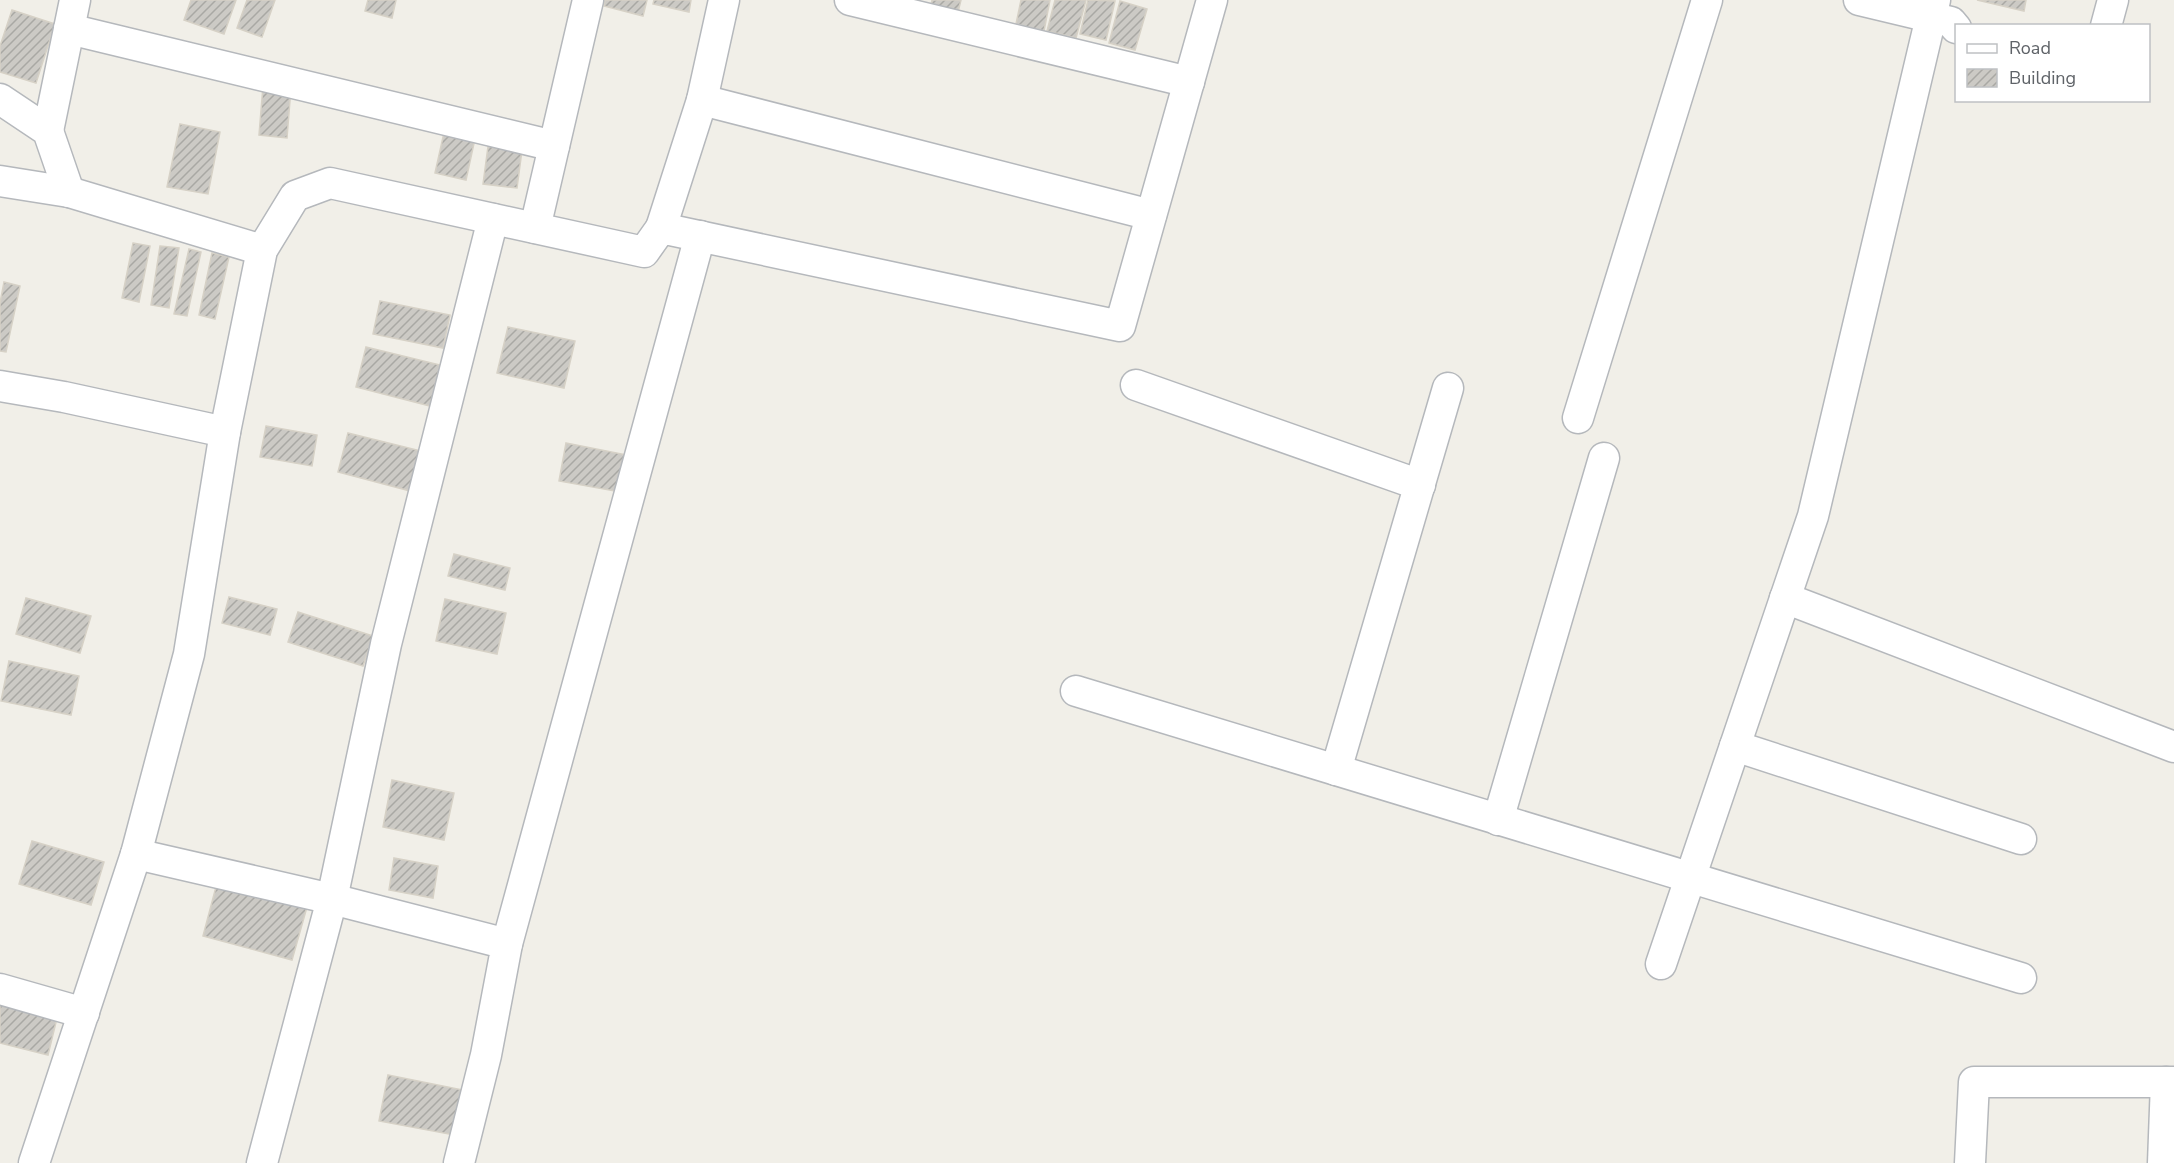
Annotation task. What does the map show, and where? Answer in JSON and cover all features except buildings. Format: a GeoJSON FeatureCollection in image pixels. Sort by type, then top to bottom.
{"type":"FeatureCollection","features":[{"type":"Feature","properties":{"kind":"street"},"geometry":{"type":"LineString","coordinates":[[69,192],[48,131],[75,0]]}},
{"type":"Feature","properties":{"kind":"street"},"geometry":{"type":"LineString","coordinates":[[535,228],[588,0]]}},
{"type":"Feature","properties":{"kind":"street"},"geometry":{"type":"LineString","coordinates":[[34,1163],[136,854],[189,654],[225,432],[262,250],[295,196],[330,183],[644,252],[661,228],[702,100],[724,0]]}},
{"type":"Feature","properties":{"kind":"street"},"geometry":{"type":"LineString","coordinates":[[850,0],[1189,82]]}},
{"type":"Feature","properties":{"kind":"street"},"geometry":{"type":"LineString","coordinates":[[661,228],[1120,326],[1212,0]]}},
{"type":"Feature","properties":{"kind":"street"},"geometry":{"type":"LineString","coordinates":[[1578,418],[1707,0]]}},
{"type":"Feature","properties":{"kind":"street"},"geometry":{"type":"LineString","coordinates":[[1661,964],[1813,516],[1941,15],[1859,0]]}},
{"type":"Feature","properties":{"kind":"street"},"geometry":{"type":"LineString","coordinates":[[2107,24],[2113,0]]}},
{"type":"Feature","properties":{"kind":"street"},"geometry":{"type":"LineString","coordinates":[[69,29],[554,146]]}},
{"type":"Feature","properties":{"kind":"street"},"geometry":{"type":"LineString","coordinates":[[0,99],[48,131]]}},
{"type":"Feature","properties":{"kind":"street"},"geometry":{"type":"LineString","coordinates":[[702,100],[1151,215]]}},
{"type":"Feature","properties":{"kind":"street"},"geometry":{"type":"LineString","coordinates":[[0,181],[69,192],[262,250]]}},
{"type":"Feature","properties":{"kind":"street"},"geometry":{"type":"LineString","coordinates":[[261,1163],[332,899],[386,644],[494,219]]}},
{"type":"Feature","properties":{"kind":"street"},"geometry":{"type":"LineString","coordinates":[[459,1163],[486,1055],[507,944],[700,236]]}},
{"type":"Feature","properties":{"kind":"street"},"geometry":{"type":"LineString","coordinates":[[1136,385],[1420,484]]}},
{"type":"Feature","properties":{"kind":"street"},"geometry":{"type":"LineString","coordinates":[[0,386],[64,397],[225,432]]}},
{"type":"Feature","properties":{"kind":"street"},"geometry":{"type":"LineString","coordinates":[[1336,770],[1448,388]]}},
{"type":"Feature","properties":{"kind":"street"},"geometry":{"type":"LineString","coordinates":[[1498,820],[1605,458]]}},
{"type":"Feature","properties":{"kind":"street"},"geometry":{"type":"LineString","coordinates":[[1785,597],[2174,747]]}},
{"type":"Feature","properties":{"kind":"street"},"geometry":{"type":"LineString","coordinates":[[1076,691],[2021,978]]}},
{"type":"Feature","properties":{"kind":"street"},"geometry":{"type":"LineString","coordinates":[[1735,746],[2021,839]]}},
{"type":"Feature","properties":{"kind":"street"},"geometry":{"type":"LineString","coordinates":[[136,854],[332,899],[507,944]]}},
{"type":"Feature","properties":{"kind":"street"},"geometry":{"type":"LineString","coordinates":[[0,989],[84,1013]]}},
{"type":"Feature","properties":{"kind":"street"},"geometry":{"type":"LineString","coordinates":[[1970,1163],[1974,1082],[2170,1082],[2163,1163]]}}]}
